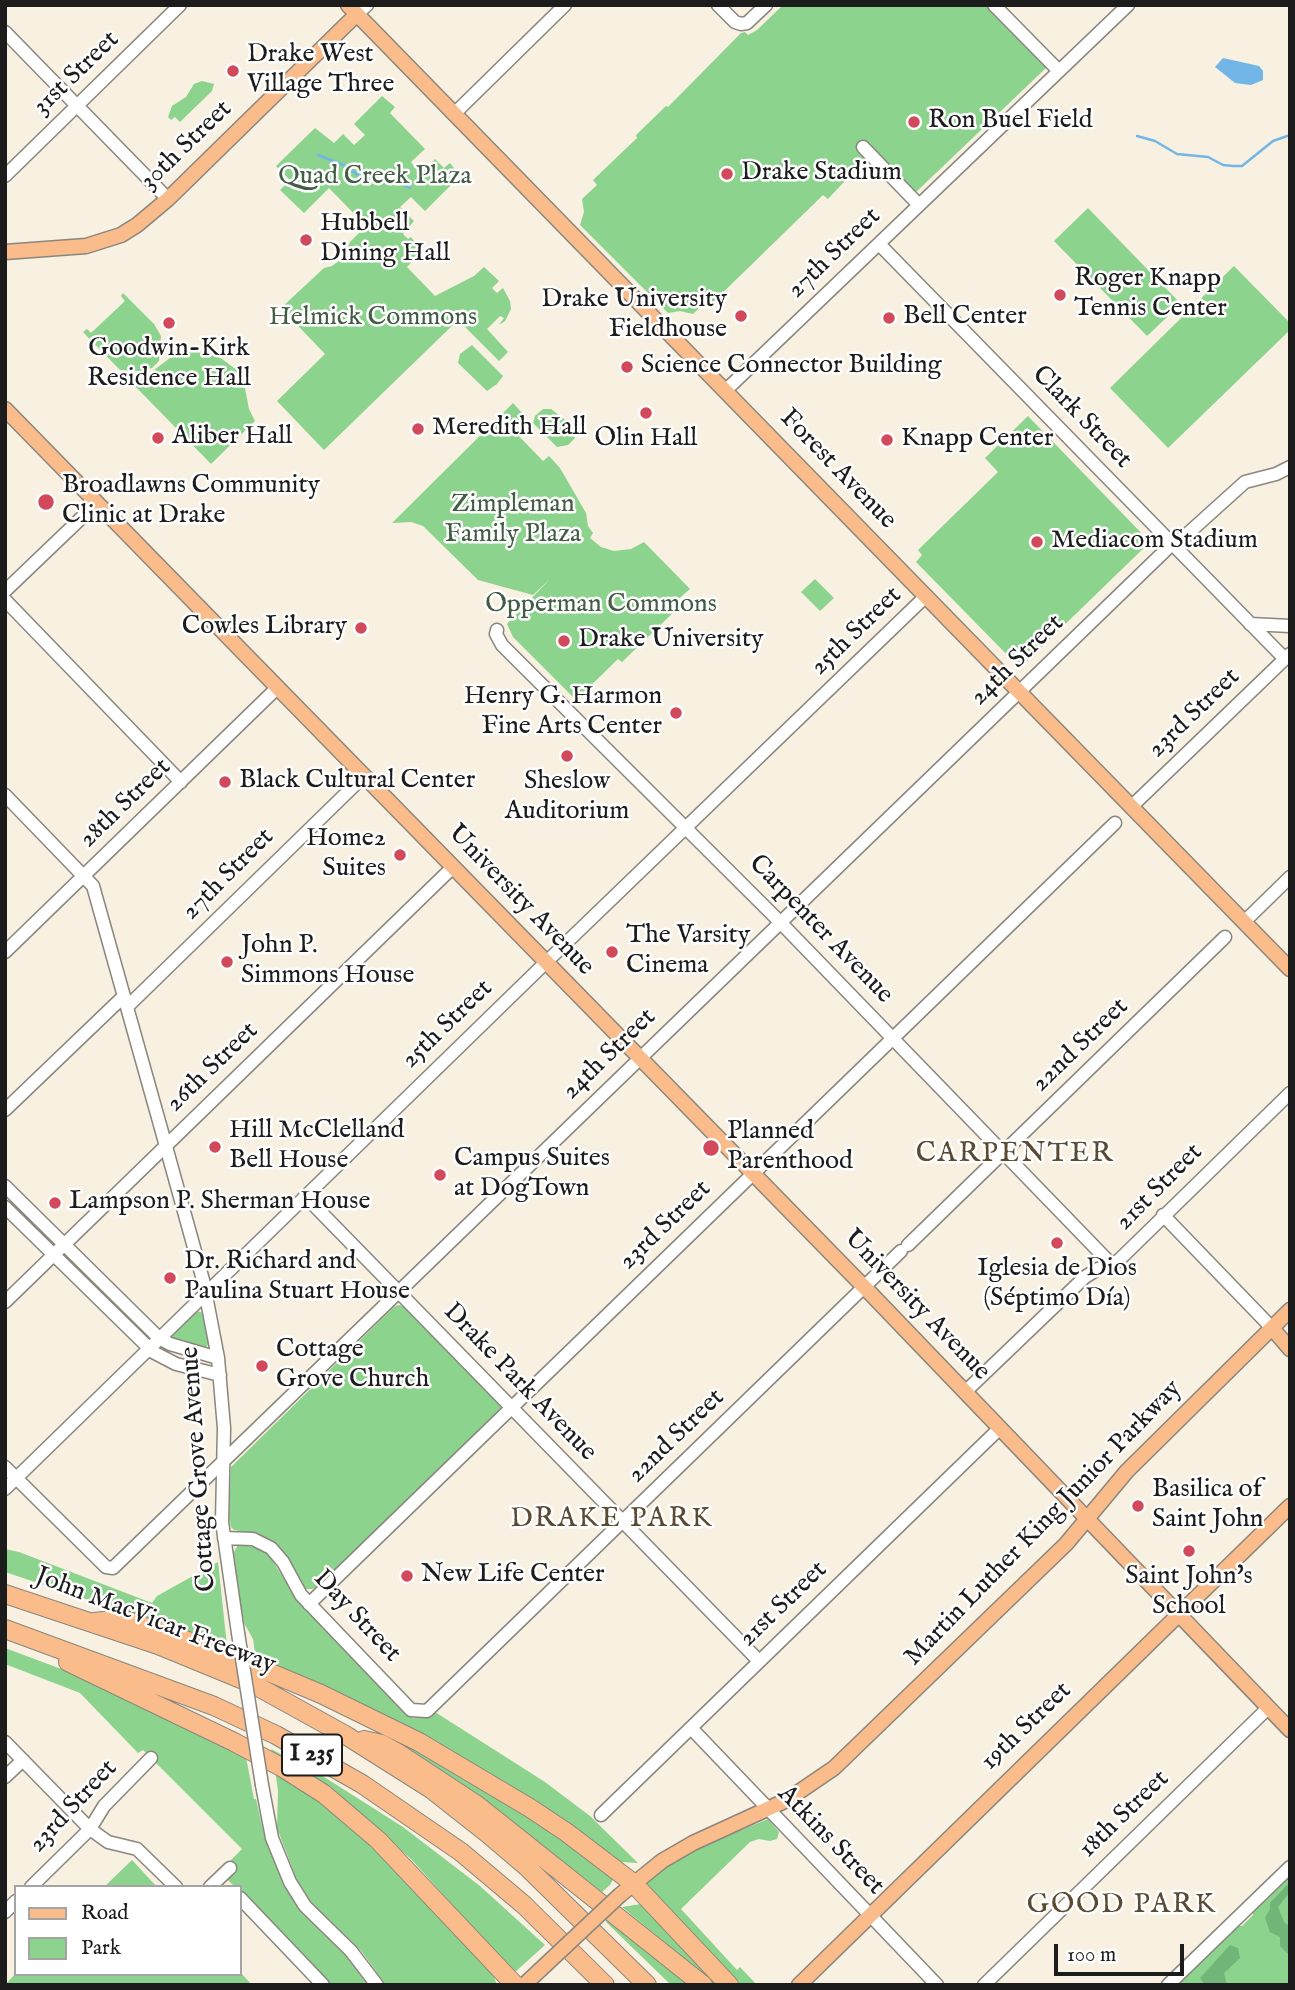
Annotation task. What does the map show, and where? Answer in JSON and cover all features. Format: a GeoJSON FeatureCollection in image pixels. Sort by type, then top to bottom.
{"type":"FeatureCollection","features":[{"type":"Feature","properties":{"kind":"highway","name":"John MacVicar Freeway"},"geometry":{"type":"LineString","coordinates":[[5,1594],[158,1645],[253,1684],[347,1736],[431,1790],[488,1833],[649,1985]]}},
{"type":"Feature","properties":{"kind":"highway"},"geometry":{"type":"LineString","coordinates":[[87,1623],[122,1619],[221,1652],[271,1672],[419,1742],[566,1832],[729,1985]]}},
{"type":"Feature","properties":{"kind":"highway"},"geometry":{"type":"LineString","coordinates":[[5,1630],[204,1727],[283,1768],[324,1794],[378,1840],[515,1985]]}},
{"type":"Feature","properties":{"kind":"highway","name":"I 235"},"geometry":{"type":"LineString","coordinates":[[5,1630],[214,1706],[276,1735],[362,1784],[461,1852],[524,1905],[605,1985]]}},
{"type":"Feature","properties":{"kind":"highway"},"geometry":{"type":"LineString","coordinates":[[347,1736],[382,1744],[452,1787],[518,1836],[703,1985]]}},
{"type":"Feature","properties":{"kind":"highway"},"geometry":{"type":"LineString","coordinates":[[576,1956],[596,1985]]}},
{"type":"Feature","properties":{"kind":"main road","name":"Forest Avenue"},"geometry":{"type":"LineString","coordinates":[[357,8],[454,114],[1290,970]]}},
{"type":"Feature","properties":{"kind":"main road","name":"30th Street"},"geometry":{"type":"LineString","coordinates":[[5,252],[68,249],[104,241],[137,225],[168,199],[357,8]]}},
{"type":"Feature","properties":{"kind":"main road","name":"University Avenue"},"geometry":{"type":"LineString","coordinates":[[5,409],[864,1287],[1290,1730]]}},
{"type":"Feature","properties":{"kind":"main road","name":"Martin Luther King Junior Parkway"},"geometry":{"type":"LineString","coordinates":[[524,1985],[627,1889],[662,1861],[810,1786],[860,1745],[1066,1544],[1127,1471],[1290,1310]]}},
{"type":"Feature","properties":{"kind":"main road"},"geometry":{"type":"LineString","coordinates":[[1272,1328],[1290,1349]]}},
{"type":"Feature","properties":{"kind":"main road","name":"19th Street"},"geometry":{"type":"LineString","coordinates":[[799,1985],[1290,1506]]}},
{"type":"Feature","properties":{"kind":"street","name":"31st Street"},"geometry":{"type":"LineString","coordinates":[[5,176],[180,5]]}},
{"type":"Feature","properties":{"kind":"street"},"geometry":{"type":"LineString","coordinates":[[454,114],[565,5]]}},
{"type":"Feature","properties":{"kind":"street"},"geometry":{"type":"LineString","coordinates":[[718,5],[735,22],[741,24],[747,23],[766,5]]}},
{"type":"Feature","properties":{"kind":"street"},"geometry":{"type":"LineString","coordinates":[[994,5],[1059,71]]}},
{"type":"Feature","properties":{"kind":"street","name":"27th Street"},"geometry":{"type":"LineString","coordinates":[[725,391],[1128,5]]}},
{"type":"Feature","properties":{"kind":"street"},"geometry":{"type":"LineString","coordinates":[[5,32],[168,199]]}},
{"type":"Feature","properties":{"kind":"street"},"geometry":{"type":"LineString","coordinates":[[863,147],[919,205]]}},
{"type":"Feature","properties":{"kind":"street","name":"Clark Street"},"geometry":{"type":"LineString","coordinates":[[879,244],[1250,624],[1287,657]]}},
{"type":"Feature","properties":{"kind":"street","name":"24th Street"},"geometry":{"type":"LineString","coordinates":[[17,1478],[110,1569],[223,1464],[639,1058],[1173,545],[1245,482],[1276,474],[1290,467]]}},
{"type":"Feature","properties":{"kind":"street"},"geometry":{"type":"LineString","coordinates":[[5,591],[97,503]]}},
{"type":"Feature","properties":{"kind":"street","name":"25th Street"},"geometry":{"type":"LineString","coordinates":[[5,1489],[926,596]]}},
{"type":"Feature","properties":{"kind":"street"},"geometry":{"type":"LineString","coordinates":[[5,600],[181,782]]}},
{"type":"Feature","properties":{"kind":"street"},"geometry":{"type":"LineString","coordinates":[[1250,624],[1290,626]]}},
{"type":"Feature","properties":{"kind":"street","name":"Carpenter Avenue"},"geometry":{"type":"LineString","coordinates":[[497,630],[496,635],[502,645],[780,922],[1112,1265]]}},
{"type":"Feature","properties":{"kind":"street","name":"23rd Street"},"geometry":{"type":"LineString","coordinates":[[1131,807],[1287,657]]}},
{"type":"Feature","properties":{"kind":"street","name":"28th Street"},"geometry":{"type":"LineString","coordinates":[[5,952],[277,688]]}},
{"type":"Feature","properties":{"kind":"street","name":"27th Street"},"geometry":{"type":"LineString","coordinates":[[5,1110],[125,1002],[364,776]]}},
{"type":"Feature","properties":{"kind":"street","name":"Cottage Grove Avenue"},"geometry":{"type":"LineString","coordinates":[[5,794],[93,886],[206,1293],[218,1358],[224,1415],[224,1538],[272,1838],[290,1882],[310,1911],[351,1951],[377,1985]]}},
{"type":"Feature","properties":{"kind":"street","name":"23rd Street"},"geometry":{"type":"LineString","coordinates":[[309,1604],[1115,823]]}},
{"type":"Feature","properties":{"kind":"street","name":"26th Street"},"geometry":{"type":"LineString","coordinates":[[5,1302],[453,867]]}},
{"type":"Feature","properties":{"kind":"street"},"geometry":{"type":"LineString","coordinates":[[1244,922],[1290,877]]}},
{"type":"Feature","properties":{"kind":"street","name":"22nd Street"},"geometry":{"type":"LineString","coordinates":[[422,1712],[442,1697],[1225,937]]}},
{"type":"Feature","properties":{"kind":"street","name":"21st Street"},"geometry":{"type":"LineString","coordinates":[[965,1392],[1085,1278],[1122,1258],[1290,1093]]}},
{"type":"Feature","properties":{"kind":"street"},"geometry":{"type":"LineString","coordinates":[[5,1186],[159,1338],[170,1344],[218,1358]]}},
{"type":"Feature","properties":{"kind":"street","name":"Drake Park Avenue"},"geometry":{"type":"LineString","coordinates":[[305,1196],[759,1661]]}},
{"type":"Feature","properties":{"kind":"street"},"geometry":{"type":"LineString","coordinates":[[5,1207],[149,1349],[176,1364],[220,1376]]}},
{"type":"Feature","properties":{"kind":"street"},"geometry":{"type":"LineString","coordinates":[[1163,1215],[1272,1328]]}},
{"type":"Feature","properties":{"kind":"street","name":"21st Street"},"geometry":{"type":"LineString","coordinates":[[601,1815],[1000,1428]]}},
{"type":"Feature","properties":{"kind":"street"},"geometry":{"type":"LineString","coordinates":[[5,1467],[17,1478]]}},
{"type":"Feature","properties":{"kind":"street","name":"Day Street"},"geometry":{"type":"LineString","coordinates":[[224,1538],[253,1539],[271,1548],[283,1562],[294,1586],[309,1604],[411,1710],[422,1712]]}},
{"type":"Feature","properties":{"kind":"street","name":"18th Street"},"geometry":{"type":"LineString","coordinates":[[984,1985],[1268,1708]]}},
{"type":"Feature","properties":{"kind":"street","name":"Atkins Street"},"geometry":{"type":"LineString","coordinates":[[691,1728],[937,1985]]}},
{"type":"Feature","properties":{"kind":"street"},"geometry":{"type":"LineString","coordinates":[[5,1742],[90,1829],[108,1842],[137,1849],[174,1885]]}},
{"type":"Feature","properties":{"kind":"street","name":"23rd Street"},"geometry":{"type":"LineString","coordinates":[[33,1885],[90,1829],[104,1807],[151,1758]]}},
{"type":"Feature","properties":{"kind":"street"},"geometry":{"type":"LineString","coordinates":[[5,1777],[23,1760]]}},
{"type":"Feature","properties":{"kind":"street"},"geometry":{"type":"LineString","coordinates":[[1168,1985],[1290,1867]]}},
{"type":"Feature","properties":{"kind":"street"},"geometry":{"type":"LineString","coordinates":[[219,1884],[230,1868]]}},
{"type":"Feature","properties":{"kind":"street"},"geometry":{"type":"LineString","coordinates":[[242,1900],[323,1985]]}},
{"type":"Feature","properties":{"kind":"green space"},"geometry":{"type":"Polygon","coordinates":[[[783,5],[986,5],[1047,67],[914,194],[872,152],[828,199],[823,195],[708,307],[704,303],[693,314],[680,311],[668,313],[580,225],[584,212],[582,199],[597,185],[593,180],[637,138],[636,135],[668,107],[741,33],[748,35],[757,30],[783,5]]]}},
{"type":"Feature","properties":{"kind":"green space"},"geometry":{"type":"Polygon","coordinates":[[[202,81],[214,84],[212,91],[180,122],[175,117],[171,120],[168,117],[172,106],[186,97],[194,84],[202,81]]]}},
{"type":"Feature","properties":{"kind":"green space"},"geometry":{"type":"Polygon","coordinates":[[[382,96],[395,107],[390,113],[425,149],[411,162],[413,165],[421,173],[435,159],[444,168],[450,163],[460,176],[425,211],[411,197],[400,207],[414,221],[403,234],[408,239],[411,237],[422,251],[407,267],[435,296],[474,276],[484,267],[499,281],[492,288],[497,293],[503,288],[510,301],[511,309],[505,321],[499,325],[504,318],[500,316],[487,329],[508,352],[499,361],[458,320],[324,450],[277,401],[325,354],[281,308],[324,268],[343,258],[350,242],[366,226],[329,188],[304,213],[280,190],[290,180],[276,166],[315,128],[334,143],[343,134],[354,145],[365,135],[354,124],[382,96]]]}},
{"type":"Feature","properties":{"kind":"green space"},"geometry":{"type":"Polygon","coordinates":[[[1088,208],[1181,304],[1147,336],[1054,241],[1088,208]]]}},
{"type":"Feature","properties":{"kind":"green space"},"geometry":{"type":"Polygon","coordinates":[[[1234,266],[1290,323],[1290,330],[1168,448],[1110,388],[1234,266]]]}},
{"type":"Feature","properties":{"kind":"green space"},"geometry":{"type":"Polygon","coordinates":[[[123,293],[154,324],[161,336],[159,361],[152,368],[140,371],[120,370],[83,332],[87,329],[91,333],[125,301],[121,296],[123,293]]]}},
{"type":"Feature","properties":{"kind":"green space"},"geometry":{"type":"Polygon","coordinates":[[[472,345],[503,376],[487,391],[458,363],[460,354],[472,345]]]}},
{"type":"Feature","properties":{"kind":"green space"},"geometry":{"type":"Polygon","coordinates":[[[190,351],[218,356],[238,371],[255,421],[211,464],[134,385],[170,358],[190,351]]]}},
{"type":"Feature","properties":{"kind":"green space"},"geometry":{"type":"Polygon","coordinates":[[[513,403],[524,415],[511,428],[543,461],[549,456],[560,468],[586,513],[588,526],[593,533],[590,538],[601,547],[614,551],[631,549],[644,542],[690,589],[675,602],[679,607],[622,662],[618,659],[576,700],[513,637],[507,624],[550,579],[533,595],[478,580],[423,526],[411,522],[392,523],[513,403]]]}},
{"type":"Feature","properties":{"kind":"green space"},"geometry":{"type":"Polygon","coordinates":[[[543,409],[551,409],[573,426],[575,438],[568,445],[557,447],[533,423],[535,416],[543,409]]]}},
{"type":"Feature","properties":{"kind":"green space","name":"Mediacom Stadium"},"geometry":{"type":"Polygon","coordinates":[[[1028,416],[1150,542],[1020,668],[916,562],[922,555],[918,550],[998,472],[985,458],[1028,416]]]}},
{"type":"Feature","properties":{"kind":"green space"},"geometry":{"type":"Polygon","coordinates":[[[815,579],[834,598],[820,611],[801,592],[815,579]]]}},
{"type":"Feature","properties":{"kind":"green space","name":"DRAKE PARK"},"geometry":{"type":"Polygon","coordinates":[[[398,1305],[404,1306],[501,1408],[317,1587],[305,1589],[284,1553],[272,1541],[231,1527],[231,1467],[398,1305]]]}},
{"type":"Feature","properties":{"kind":"green space"},"geometry":{"type":"Polygon","coordinates":[[[197,1311],[204,1316],[209,1343],[205,1349],[172,1340],[171,1337],[197,1311]]]}},
{"type":"Feature","properties":{"kind":"green space"},"geometry":{"type":"Polygon","coordinates":[[[238,1545],[261,1549],[269,1555],[296,1598],[407,1715],[422,1718],[435,1712],[545,1782],[590,1816],[638,1863],[621,1862],[256,1660],[253,1639],[244,1623],[232,1555],[238,1545]]]}},
{"type":"Feature","properties":{"kind":"green space"},"geometry":{"type":"Polygon","coordinates":[[[5,1549],[152,1603],[157,1596],[218,1562],[227,1646],[5,1572],[5,1549]]]}},
{"type":"Feature","properties":{"kind":"green space"},"geometry":{"type":"Polygon","coordinates":[[[5,1648],[96,1682],[245,1752],[265,1839],[282,1881],[303,1914],[346,1956],[368,1985],[330,1985],[242,1893],[242,1885],[233,1885],[226,1878],[228,1863],[242,1849],[143,1750],[138,1753],[80,1693],[5,1664],[5,1648]]]}},
{"type":"Feature","properties":{"kind":"green space"},"geometry":{"type":"Polygon","coordinates":[[[379,1731],[400,1739],[530,1814],[614,1878],[610,1885],[602,1892],[476,1793],[379,1731]]]}},
{"type":"Feature","properties":{"kind":"green space"},"geometry":{"type":"Polygon","coordinates":[[[271,1749],[321,1775],[403,1827],[480,1886],[545,1945],[514,1973],[411,1859],[375,1827],[273,1756],[271,1749]]]}},
{"type":"Feature","properties":{"kind":"green space"},"geometry":{"type":"Polygon","coordinates":[[[275,1770],[345,1817],[371,1847],[401,1873],[481,1961],[497,1985],[386,1985],[362,1952],[311,1902],[297,1880],[277,1828],[278,1791],[275,1770]]]}},
{"type":"Feature","properties":{"kind":"green space"},"geometry":{"type":"Polygon","coordinates":[[[768,1819],[779,1832],[777,1839],[750,1842],[681,1909],[737,1970],[740,1967],[757,1985],[736,1985],[644,1884],[680,1858],[768,1819]]]}},
{"type":"Feature","properties":{"kind":"green space"},"geometry":{"type":"Polygon","coordinates":[[[132,1860],[155,1885],[106,1885],[132,1860]]]}},
{"type":"Feature","properties":{"kind":"green space","name":"GOOD PARK"},"geometry":{"type":"Polygon","coordinates":[[[1290,1875],[1290,1985],[1177,1985],[1238,1926],[1242,1926],[1253,1915],[1253,1911],[1290,1875]]]}},
{"type":"Feature","properties":{"kind":"green space"},"geometry":{"type":"Polygon","coordinates":[[[1290,1882],[1290,1892],[1278,1907],[1284,1922],[1290,1927],[1290,1960],[1280,1946],[1280,1937],[1270,1932],[1265,1918],[1270,1903],[1290,1882]]]}},
{"type":"Feature","properties":{"kind":"green space"},"geometry":{"type":"Polygon","coordinates":[[[641,1904],[650,1910],[719,1985],[713,1985],[707,1977],[622,1907],[641,1904]]]}},
{"type":"Feature","properties":{"kind":"green space"},"geometry":{"type":"Polygon","coordinates":[[[610,1918],[694,1985],[671,1985],[606,1922],[610,1918]]]}},
{"type":"Feature","properties":{"kind":"green space"},"geometry":{"type":"Polygon","coordinates":[[[1230,1945],[1238,1948],[1240,1958],[1224,1973],[1227,1985],[1205,1985],[1200,1978],[1230,1945]]]}},
{"type":"Feature","properties":{"kind":"green space"},"geometry":{"type":"Polygon","coordinates":[[[242,1974],[252,1985],[5,1985],[14,1975],[242,1974]]]}},
{"type":"Feature","properties":{"kind":"water"},"geometry":{"type":"Polygon","coordinates":[[[1223,58],[1259,66],[1263,71],[1263,80],[1251,85],[1235,83],[1215,67],[1223,58]]]}},
{"type":"Feature","properties":{"kind":"waterway"},"geometry":{"type":"LineString","coordinates":[[1137,136],[1155,141],[1177,154],[1208,157],[1223,165],[1242,166],[1273,141],[1290,135]]}},
{"type":"Feature","properties":{"kind":"waterway"},"geometry":{"type":"LineString","coordinates":[[318,155],[348,167],[361,178],[373,176],[384,183],[402,184],[410,188]]}},
{"type":"Feature","properties":{"kind":"place","name":"Drake West Village Three"},"geometry":{"type":"Point","coordinates":[233,71]}},
{"type":"Feature","properties":{"kind":"place","name":"Ron Buel Field"},"geometry":{"type":"Point","coordinates":[914,122]}},
{"type":"Feature","properties":{"kind":"place","name":"Drake Stadium"},"geometry":{"type":"Point","coordinates":[727,174]}},
{"type":"Feature","properties":{"kind":"place","name":"Hubbell Dining Hall"},"geometry":{"type":"Point","coordinates":[306,240]}},
{"type":"Feature","properties":{"kind":"place","name":"Roger Knapp Tennis Center"},"geometry":{"type":"Point","coordinates":[1060,295]}},
{"type":"Feature","properties":{"kind":"place","name":"Drake University Fieldhouse"},"geometry":{"type":"Point","coordinates":[741,316]}},
{"type":"Feature","properties":{"kind":"place","name":"Bell Center"},"geometry":{"type":"Point","coordinates":[889,318]}},
{"type":"Feature","properties":{"kind":"place","name":"Goodwin-Kirk Residence Hall"},"geometry":{"type":"Point","coordinates":[169,323]}},
{"type":"Feature","properties":{"kind":"place","name":"Science Connector Building"},"geometry":{"type":"Point","coordinates":[627,367]}},
{"type":"Feature","properties":{"kind":"place","name":"Olin Hall"},"geometry":{"type":"Point","coordinates":[646,413]}},
{"type":"Feature","properties":{"kind":"place","name":"Meredith Hall"},"geometry":{"type":"Point","coordinates":[418,429]}},
{"type":"Feature","properties":{"kind":"place","name":"Aliber Hall"},"geometry":{"type":"Point","coordinates":[158,438]}},
{"type":"Feature","properties":{"kind":"place","name":"Knapp Center"},"geometry":{"type":"Point","coordinates":[887,440]}},
{"type":"Feature","properties":{"kind":"place","name":"Broadlawns Community Clinic at Drake"},"geometry":{"type":"Point","coordinates":[46,502]}},
{"type":"Feature","properties":{"kind":"place","name":"Mediacom Stadium"},"geometry":{"type":"Point","coordinates":[1037,542]}},
{"type":"Feature","properties":{"kind":"place","name":"Cowles Library"},"geometry":{"type":"Point","coordinates":[361,628]}},
{"type":"Feature","properties":{"kind":"place","name":"Drake University"},"geometry":{"type":"Point","coordinates":[564,641]}},
{"type":"Feature","properties":{"kind":"place","name":"Henry G. Harmon Fine Arts Center"},"geometry":{"type":"Point","coordinates":[676,713]}},
{"type":"Feature","properties":{"kind":"place","name":"Sheslow Auditorium"},"geometry":{"type":"Point","coordinates":[567,756]}},
{"type":"Feature","properties":{"kind":"place","name":"Black Cultural Center"},"geometry":{"type":"Point","coordinates":[225,782]}},
{"type":"Feature","properties":{"kind":"place","name":"Home2 Suites"},"geometry":{"type":"Point","coordinates":[400,855]}},
{"type":"Feature","properties":{"kind":"place","name":"The Varsity Cinema"},"geometry":{"type":"Point","coordinates":[612,952]}},
{"type":"Feature","properties":{"kind":"place","name":"John P. Simmons House"},"geometry":{"type":"Point","coordinates":[227,962]}},
{"type":"Feature","properties":{"kind":"place","name":"Hill McClelland Bell House"},"geometry":{"type":"Point","coordinates":[215,1147]}},
{"type":"Feature","properties":{"kind":"place","name":"Planned Parenthood"},"geometry":{"type":"Point","coordinates":[711,1148]}},
{"type":"Feature","properties":{"kind":"place","name":"Campus Suites at DogTown"},"geometry":{"type":"Point","coordinates":[440,1175]}},
{"type":"Feature","properties":{"kind":"place","name":"Lampson P. Sherman House"},"geometry":{"type":"Point","coordinates":[55,1203]}},
{"type":"Feature","properties":{"kind":"place","name":"Iglesia de Dios (Séptimo Día)"},"geometry":{"type":"Point","coordinates":[1057,1243]}},
{"type":"Feature","properties":{"kind":"place","name":"Dr. Richard and Paulina Stuart House"},"geometry":{"type":"Point","coordinates":[170,1278]}},
{"type":"Feature","properties":{"kind":"place","name":"Cottage Grove Church"},"geometry":{"type":"Point","coordinates":[262,1366]}},
{"type":"Feature","properties":{"kind":"place","name":"Basilica of Saint John"},"geometry":{"type":"Point","coordinates":[1138,1506]}},
{"type":"Feature","properties":{"kind":"place","name":"Saint John's School"},"geometry":{"type":"Point","coordinates":[1189,1551]}},
{"type":"Feature","properties":{"kind":"place","name":"New Life Center"},"geometry":{"type":"Point","coordinates":[407,1576]}},
{"type":"Feature","properties":{"kind":"district","name":"CARPENTER"},"geometry":{"type":"Point","coordinates":[1015,1155]}},
{"type":"Feature","properties":{"kind":"district","name":"DRAKE PARK"},"geometry":{"type":"Point","coordinates":[612,1520]}},
{"type":"Feature","properties":{"kind":"district","name":"GOOD PARK"},"geometry":{"type":"Point","coordinates":[1122,1906]}},
{"type":"Feature","properties":{"kind":"park label","name":"Quad Creek Plaza"},"geometry":{"type":"Point","coordinates":[375,178]}},
{"type":"Feature","properties":{"kind":"park label","name":"Helmick Commons"},"geometry":{"type":"Point","coordinates":[373,319]}},
{"type":"Feature","properties":{"kind":"park label","name":"Zimpleman Family Plaza"},"geometry":{"type":"Point","coordinates":[513,521]}},
{"type":"Feature","properties":{"kind":"park label","name":"Opperman Commons"},"geometry":{"type":"Point","coordinates":[601,606]}}]}
